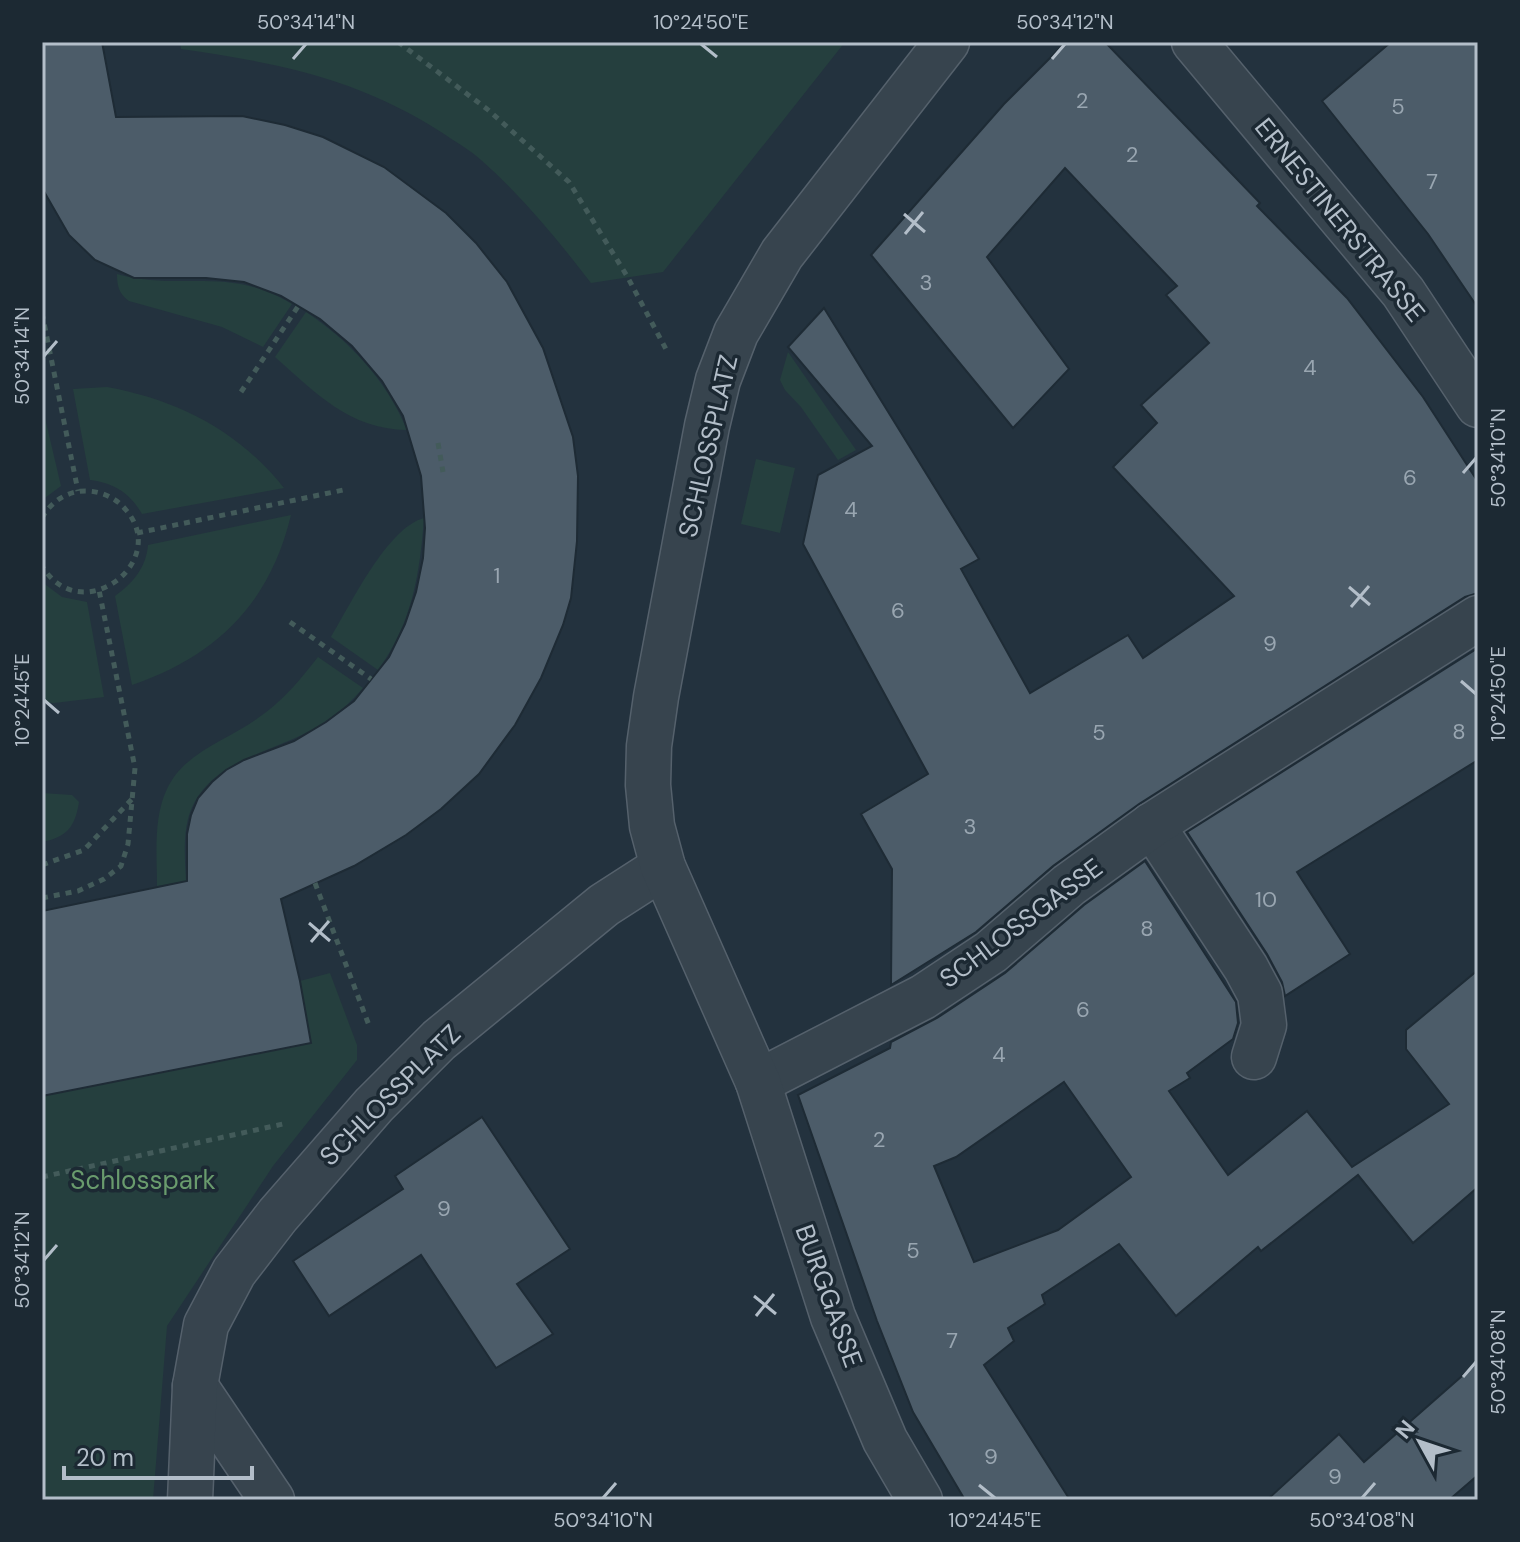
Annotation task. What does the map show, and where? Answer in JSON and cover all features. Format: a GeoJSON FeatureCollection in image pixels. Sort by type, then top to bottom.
{"type":"FeatureCollection","features":[{"type":"Feature","properties":{"kind":"street","name":"SCHLOSSPLATZ"},"geometry":{"type":"LineString","coordinates":[[758,1082],[663,867],[652,826],[648,785],[649,746],[707,426],[718,380],[736,333],[782,254],[947,42]]}},
{"type":"Feature","properties":{"kind":"street","name":"ERNESTINERSTRASSE"},"geometry":{"type":"LineString","coordinates":[[1194,42],[1403,292],[1478,405]]}},
{"type":"Feature","properties":{"kind":"street","name":"SCHLOSSGASSE"},"geometry":{"type":"LineString","coordinates":[[758,1082],[923,997],[991,952],[1069,885],[1152,825],[1478,618]]}},
{"type":"Feature","properties":{"kind":"street"},"geometry":{"type":"LineString","coordinates":[[1152,825],[1260,994],[1264,1025],[1254,1057]]}},
{"type":"Feature","properties":{"kind":"street","name":"SCHLOSSPLATZ"},"geometry":{"type":"LineString","coordinates":[[190,1500],[195,1386],[206,1325],[234,1272],[278,1215],[393,1085],[439,1040],[604,905],[663,867]]}},
{"type":"Feature","properties":{"kind":"street","name":"BURGGASSE"},"geometry":{"type":"LineString","coordinates":[[758,1082],[833,1317],[885,1440],[920,1500]]}},
{"type":"Feature","properties":{"kind":"street"},"geometry":{"type":"LineString","coordinates":[[195,1386],[272,1500]]}},
{"type":"Feature","properties":{"kind":"path"},"geometry":{"type":"LineString","coordinates":[[400,42],[487,109],[569,182],[627,276],[707,426]]}},
{"type":"Feature","properties":{"kind":"path"},"geometry":{"type":"LineString","coordinates":[[241,392],[299,305]]}},
{"type":"Feature","properties":{"kind":"path"},"geometry":{"type":"LineString","coordinates":[[42,313],[78,491]]}},
{"type":"Feature","properties":{"kind":"path"},"geometry":{"type":"LineString","coordinates":[[438,443],[443,472]]}},
{"type":"Feature","properties":{"kind":"path"},"geometry":{"type":"LineString","coordinates":[[137,533],[348,489]]}},
{"type":"Feature","properties":{"kind":"path"},"geometry":{"type":"LineString","coordinates":[[42,518],[61,497],[78,491],[99,492],[118,502],[131,516],[137,533],[136,554],[129,569],[118,581],[99,590],[71,590],[53,579],[42,566]]}},
{"type":"Feature","properties":{"kind":"path"},"geometry":{"type":"LineString","coordinates":[[42,898],[78,891],[104,879],[121,866],[128,844],[135,768],[99,590]]}},
{"type":"Feature","properties":{"kind":"path"},"geometry":{"type":"LineString","coordinates":[[290,622],[371,679]]}},
{"type":"Feature","properties":{"kind":"path"},"geometry":{"type":"LineString","coordinates":[[42,865],[84,850],[132,799]]}},
{"type":"Feature","properties":{"kind":"path"},"geometry":{"type":"LineString","coordinates":[[315,883],[393,1085]]}},
{"type":"Feature","properties":{"kind":"path"},"geometry":{"type":"LineString","coordinates":[[42,1177],[287,1124]]}},
{"type":"Feature","properties":{"kind":"green space"},"geometry":{"type":"Polygon","coordinates":[[[180,42],[845,42],[663,272],[591,283],[511,189],[476,156],[441,132],[378,98],[347,86],[283,67],[181,49],[180,42]]]}},
{"type":"Feature","properties":{"kind":"green space"},"geometry":{"type":"Polygon","coordinates":[[[117,274],[162,281],[247,285],[292,304],[263,347],[222,327],[129,301],[119,289],[117,274]]]}},
{"type":"Feature","properties":{"kind":"green space"},"geometry":{"type":"Polygon","coordinates":[[[306,312],[338,336],[366,364],[389,395],[407,430],[386,428],[351,416],[319,396],[275,357],[306,312]]]}},
{"type":"Feature","properties":{"kind":"green space"},"geometry":{"type":"Polygon","coordinates":[[[788,352],[856,450],[838,460],[801,407],[785,390],[780,380],[788,352]]]}},
{"type":"Feature","properties":{"kind":"green space"},"geometry":{"type":"Polygon","coordinates":[[[107,387],[158,400],[205,421],[247,450],[284,488],[142,514],[120,490],[90,480],[73,389],[107,387]]]}},
{"type":"Feature","properties":{"kind":"green space"},"geometry":{"type":"Polygon","coordinates":[[[42,405],[61,486],[42,500],[42,405]]]}},
{"type":"Feature","properties":{"kind":"green space"},"geometry":{"type":"Polygon","coordinates":[[[756,459],[795,468],[780,533],[741,524],[756,459]]]}},
{"type":"Feature","properties":{"kind":"green space"},"geometry":{"type":"Polygon","coordinates":[[[291,515],[269,575],[236,622],[190,659],[132,685],[115,596],[138,574],[148,545],[291,515]]]}},
{"type":"Feature","properties":{"kind":"green space"},"geometry":{"type":"Polygon","coordinates":[[[424,518],[412,597],[399,635],[378,670],[331,637],[384,551],[410,525],[424,518]]]}},
{"type":"Feature","properties":{"kind":"green space"},"geometry":{"type":"Polygon","coordinates":[[[42,582],[62,597],[87,602],[104,697],[42,702],[42,582]]]}},
{"type":"Feature","properties":{"kind":"green space"},"geometry":{"type":"Polygon","coordinates":[[[318,657],[363,688],[322,724],[245,759],[217,776],[195,802],[188,819],[186,881],[157,886],[160,812],[175,776],[196,756],[275,705],[318,657]]]}},
{"type":"Feature","properties":{"kind":"green space"},"geometry":{"type":"Polygon","coordinates":[[[42,793],[72,795],[79,802],[75,819],[68,830],[42,842],[42,793]]]}},
{"type":"Feature","properties":{"kind":"green space","name":"Schlosspark"},"geometry":{"type":"Polygon","coordinates":[[[330,973],[357,1045],[357,1060],[273,1166],[167,1326],[153,1500],[42,1500],[42,1096],[310,1043],[300,981],[330,973]]]}},
{"type":"Feature","properties":{"kind":"building"},"geometry":{"type":"Polygon","coordinates":[[[42,42],[102,42],[116,117],[242,116],[285,125],[323,137],[384,167],[446,213],[476,243],[507,282],[543,348],[573,437],[578,476],[577,541],[571,598],[541,678],[515,725],[479,774],[441,809],[406,835],[354,866],[281,899],[311,1043],[42,1096],[42,911],[187,881],[187,834],[191,815],[198,798],[212,782],[244,760],[294,741],[326,722],[354,701],[389,657],[416,592],[425,528],[421,476],[403,416],[382,381],[352,346],[320,319],[281,296],[244,282],[206,278],[134,278],[95,260],[69,235],[42,188],[42,42]]]}},
{"type":"Feature","properties":{"kind":"building"},"geometry":{"type":"Polygon","coordinates":[[[1066,42],[1105,42],[1347,298],[1423,397],[1478,482],[1478,593],[1465,597],[1139,804],[1053,866],[976,932],[891,985],[892,869],[861,814],[928,774],[803,544],[818,475],[872,446],[788,347],[824,308],[979,559],[961,569],[1030,693],[1128,635],[1143,658],[1234,596],[1113,467],[1157,423],[1141,405],[1209,343],[1166,295],[1177,286],[1065,168],[987,257],[1069,369],[1013,428],[871,255],[1004,104],[1066,42]]]}},
{"type":"Feature","properties":{"kind":"building"},"geometry":{"type":"Polygon","coordinates":[[[1391,42],[1478,42],[1478,308],[1428,234],[1322,101],[1391,42]]]}},
{"type":"Feature","properties":{"kind":"building"},"geometry":{"type":"Polygon","coordinates":[[[1478,648],[1478,760],[1297,872],[1350,954],[1285,996],[1282,982],[1267,954],[1187,832],[1478,648]]]}},
{"type":"Feature","properties":{"kind":"building"},"geometry":{"type":"Polygon","coordinates":[[[1145,861],[1236,1002],[1238,1023],[1233,1039],[1187,1073],[1190,1078],[1169,1091],[1228,1175],[1307,1111],[1352,1167],[1449,1104],[1406,1049],[1406,1030],[1478,970],[1478,1187],[1413,1243],[1358,1175],[1261,1251],[1258,1247],[1176,1316],[1119,1244],[1042,1295],[1045,1304],[1008,1328],[1014,1341],[984,1365],[1070,1500],[965,1500],[913,1412],[877,1321],[798,1095],[890,1048],[891,1042],[937,1018],[1005,973],[1084,905],[1145,861]],[[1064,1082],[956,1157],[934,1166],[974,1262],[1058,1230],[1131,1177],[1064,1082]]]}},
{"type":"Feature","properties":{"kind":"building"},"geometry":{"type":"Polygon","coordinates":[[[482,1117],[570,1249],[517,1284],[553,1334],[496,1368],[421,1255],[329,1316],[293,1261],[403,1189],[395,1176],[482,1117]]]}},
{"type":"Feature","properties":{"kind":"building"},"geometry":{"type":"Polygon","coordinates":[[[1478,1362],[1478,1475],[1449,1500],[1267,1500],[1339,1434],[1364,1462],[1478,1362]]]}}]}
